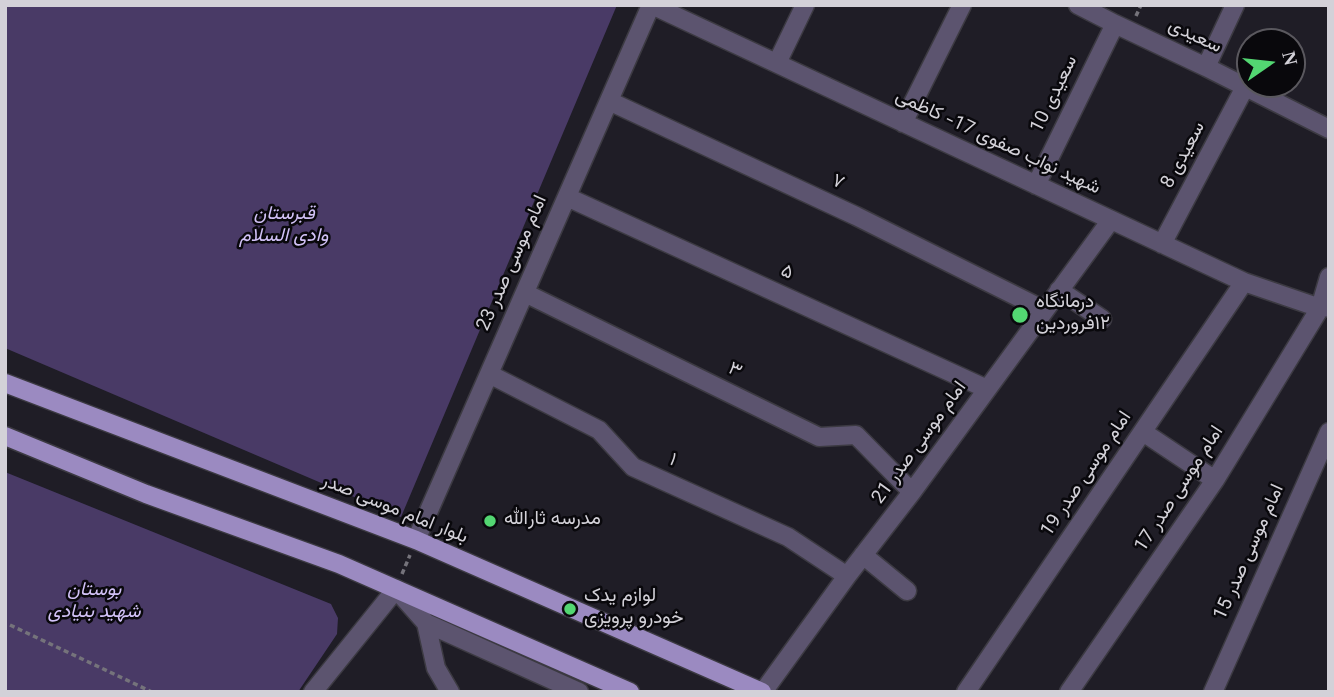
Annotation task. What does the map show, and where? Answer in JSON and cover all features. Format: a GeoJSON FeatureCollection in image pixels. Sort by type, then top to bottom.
{"type":"FeatureCollection","features":[{"type":"Feature","properties":{"kind":"main road","name":"بلوار امام موسی صدر"},"geometry":{"type":"LineString","coordinates":[[5,383],[416,540],[762,692]]}},
{"type":"Feature","properties":{"kind":"main road"},"geometry":{"type":"LineString","coordinates":[[5,436],[145,494],[339,564],[631,692]]}},
{"type":"Feature","properties":{"kind":"street","name":"شهید نواب صفوی 17- کاظمی"},"geometry":{"type":"LineString","coordinates":[[652,5],[1244,282],[1324,308]]}},
{"type":"Feature","properties":{"kind":"street","name":"امام موسی صدر 23"},"geometry":{"type":"LineString","coordinates":[[416,540],[652,5]]}},
{"type":"Feature","properties":{"kind":"street"},"geometry":{"type":"LineString","coordinates":[[777,63],[805,5]]}},
{"type":"Feature","properties":{"kind":"street"},"geometry":{"type":"LineString","coordinates":[[903,123],[962,5]]}},
{"type":"Feature","properties":{"kind":"street"},"geometry":{"type":"LineString","coordinates":[[1206,67],[1235,5]]}},
{"type":"Feature","properties":{"kind":"street","name":"سعیدی"},"geometry":{"type":"LineString","coordinates":[[1081,6],[1236,82]]}},
{"type":"Feature","properties":{"kind":"street","name":"سعیدی 10"},"geometry":{"type":"LineString","coordinates":[[1036,185],[1115,24]]}},
{"type":"Feature","properties":{"kind":"street","name":"سعیدی 8"},"geometry":{"type":"LineString","coordinates":[[1162,244],[1239,98]]}},
{"type":"Feature","properties":{"kind":"street","name":"سعیدی"},"geometry":{"type":"LineString","coordinates":[[1269,98],[1328,125]]}},
{"type":"Feature","properties":{"kind":"street","name":"۷"},"geometry":{"type":"LineString","coordinates":[[609,101],[856,216],[1044,310]]}},
{"type":"Feature","properties":{"kind":"street","name":"۵"},"geometry":{"type":"LineString","coordinates":[[567,198],[987,389]]}},
{"type":"Feature","properties":{"kind":"street","name":"امام موسی صدر 21"},"geometry":{"type":"LineString","coordinates":[[762,692],[1111,220]]}},
{"type":"Feature","properties":{"kind":"street","name":"امام موسی صدر 17"},"geometry":{"type":"LineString","coordinates":[[1069,692],[1215,480],[1324,308],[1329,277]]}},
{"type":"Feature","properties":{"kind":"street","name":"امام موسی صدر 19"},"geometry":{"type":"LineString","coordinates":[[966,692],[1244,282]]}},
{"type":"Feature","properties":{"kind":"street"},"geometry":{"type":"LineString","coordinates":[[1059,290],[1102,319]]}},
{"type":"Feature","properties":{"kind":"street","name":"۳"},"geometry":{"type":"LineString","coordinates":[[525,293],[819,437],[856,435],[912,492]]}},
{"type":"Feature","properties":{"kind":"street","name":"۱"},"geometry":{"type":"LineString","coordinates":[[489,374],[599,430],[633,467],[788,537],[847,576]]}},
{"type":"Feature","properties":{"kind":"street"},"geometry":{"type":"LineString","coordinates":[[1143,432],[1215,480]]}},
{"type":"Feature","properties":{"kind":"street","name":"امام موسی صدر 15"},"geometry":{"type":"LineString","coordinates":[[1213,692],[1329,432]]}},
{"type":"Feature","properties":{"kind":"street"},"geometry":{"type":"LineString","coordinates":[[863,555],[907,591]]}},
{"type":"Feature","properties":{"kind":"street"},"geometry":{"type":"LineString","coordinates":[[313,692],[396,589],[426,623],[579,692]]}},
{"type":"Feature","properties":{"kind":"street"},"geometry":{"type":"LineString","coordinates":[[426,623],[436,668],[450,692]]}},
{"type":"Feature","properties":{"kind":"path"},"geometry":{"type":"LineString","coordinates":[[396,589],[416,540]]}},
{"type":"Feature","properties":{"kind":"path"},"geometry":{"type":"LineString","coordinates":[[10,625],[152,692]]}},
{"type":"Feature","properties":{"kind":"green space","name":"قبرستان وادی السلام"},"geometry":{"type":"Polygon","coordinates":[[[5,5],[617,5],[401,517],[5,348],[5,5]]]}},
{"type":"Feature","properties":{"kind":"green space","name":"بوستان شهید بنیادی"},"geometry":{"type":"Polygon","coordinates":[[[5,472],[331,604],[338,618],[337,634],[298,692],[5,692],[5,472]]]}},
{"type":"Feature","properties":{"kind":"place","name":"درمانگاه ١٢فروردین"},"geometry":{"type":"Point","coordinates":[1020,315]}},
{"type":"Feature","properties":{"kind":"place","name":"مدرسه ثارالله"},"geometry":{"type":"Point","coordinates":[490,521]}},
{"type":"Feature","properties":{"kind":"place","name":"لوازم یدک خودرو پرویزی"},"geometry":{"type":"Point","coordinates":[570,609]}}]}
